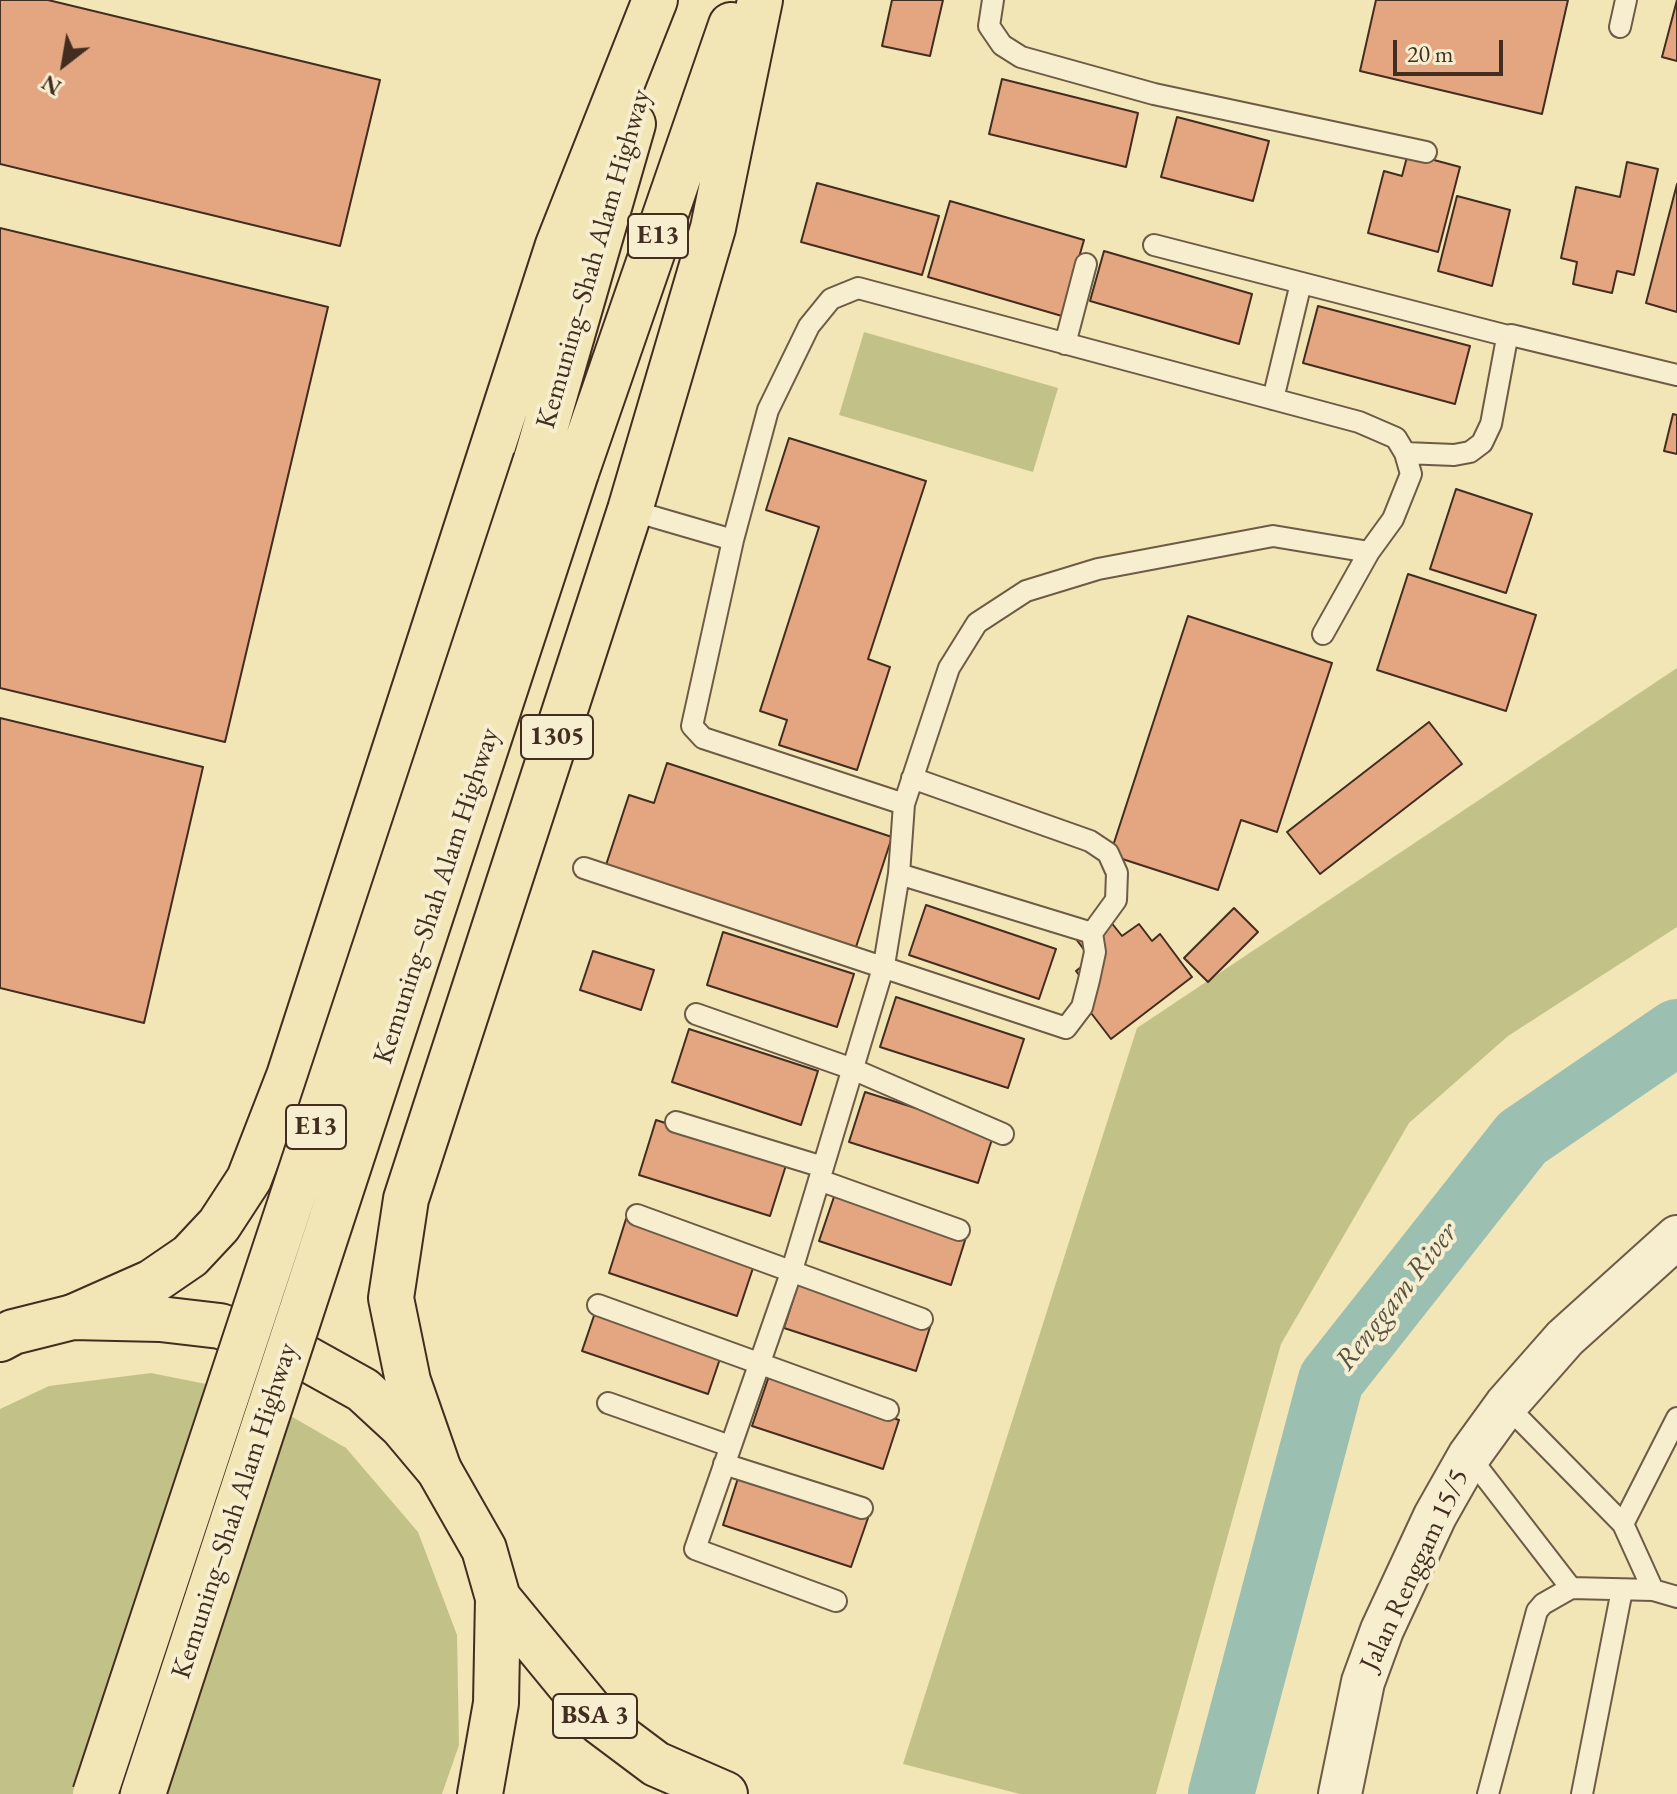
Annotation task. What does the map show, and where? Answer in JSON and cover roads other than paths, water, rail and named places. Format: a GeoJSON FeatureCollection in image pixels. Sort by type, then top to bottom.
{"type":"FeatureCollection","features":[{"type":"Feature","properties":{"kind":"main road"},"geometry":{"type":"LineString","coordinates":[[0,1339],[13,1332],[73,1317],[152,1282],[190,1256],[219,1225],[249,1179],[289,1076],[558,245],[655,0]]}},
{"type":"Feature","properties":{"kind":"main road","name":"Kemuning–Shah Alam Highway"},"geometry":{"type":"LineString","coordinates":[[143,1794],[556,466],[669,0]]}},
{"type":"Feature","properties":{"kind":"main road","name":"Kemuning–Shah Alam Highway"},"geometry":{"type":"LineString","coordinates":[[95,1794],[556,466],[740,0]]}},
{"type":"Feature","properties":{"kind":"main road","name":"1305"},"geometry":{"type":"LineString","coordinates":[[439,1470],[408,1381],[391,1298],[406,1199],[630,510],[713,228],[760,0]]}},
{"type":"Feature","properties":{"kind":"main road"},"geometry":{"type":"LineString","coordinates":[[73,1317],[160,1319],[220,1326],[300,1355],[363,1390],[402,1426],[439,1470],[484,1549],[498,1598],[496,1703],[480,1794]]}},
{"type":"Feature","properties":{"kind":"main road","name":"BSA 3"},"geometry":{"type":"LineString","coordinates":[[498,1598],[600,1722],[656,1764],[725,1794]]}},
{"type":"Feature","properties":{"kind":"street","name":"Jalan Renggam 15/5"},"geometry":{"type":"LineString","coordinates":[[1340,1794],[1363,1682],[1382,1630],[1435,1516],[1469,1456],[1506,1405],[1565,1338],[1669,1252]]}},
{"type":"Feature","properties":{"kind":"lane"},"geometry":{"type":"LineString","coordinates":[[993,0],[989,26],[1002,45],[1021,57],[1154,94],[1426,152]]}},
{"type":"Feature","properties":{"kind":"lane"},"geometry":{"type":"LineString","coordinates":[[1620,27],[1626,0]]}},
{"type":"Feature","properties":{"kind":"lane"},"geometry":{"type":"LineString","coordinates":[[1154,245],[1508,336],[1677,375]]}},
{"type":"Feature","properties":{"kind":"lane"},"geometry":{"type":"LineString","coordinates":[[1065,344],[1086,264]]}},
{"type":"Feature","properties":{"kind":"lane"},"geometry":{"type":"LineString","coordinates":[[1273,399],[1301,283]]}},
{"type":"Feature","properties":{"kind":"lane"},"geometry":{"type":"LineString","coordinates":[[904,804],[703,738],[692,726],[733,540],[768,410],[809,326],[831,299],[858,288],[1359,422],[1396,438],[1405,453],[1411,474],[1393,519],[1369,552],[1323,634]]}},
{"type":"Feature","properties":{"kind":"lane"},"geometry":{"type":"LineString","coordinates":[[1405,453],[1454,455],[1470,452],[1482,443],[1491,424],[1508,336]]}},
{"type":"Feature","properties":{"kind":"lane"},"geometry":{"type":"LineString","coordinates":[[630,510],[733,540]]}},
{"type":"Feature","properties":{"kind":"lane"},"geometry":{"type":"LineString","coordinates":[[836,1601],[695,1549],[792,1270],[850,1068],[884,965],[899,874],[904,804],[949,668],[977,623],[1026,591],[1098,569],[1273,536],[1369,552]]}},
{"type":"Feature","properties":{"kind":"lane"},"geometry":{"type":"LineString","coordinates":[[584,868],[884,965],[1066,1028],[1082,1007],[1095,952],[1092,933],[1116,900],[1117,873],[1108,853],[1090,841],[912,778]]}},
{"type":"Feature","properties":{"kind":"lane"},"geometry":{"type":"LineString","coordinates":[[899,874],[1092,933]]}},
{"type":"Feature","properties":{"kind":"lane"},"geometry":{"type":"LineString","coordinates":[[696,1014],[850,1068],[1003,1134]]}},
{"type":"Feature","properties":{"kind":"lane"},"geometry":{"type":"LineString","coordinates":[[676,1122],[821,1173],[959,1230]]}},
{"type":"Feature","properties":{"kind":"lane"},"geometry":{"type":"LineString","coordinates":[[637,1215],[922,1319]]}},
{"type":"Feature","properties":{"kind":"lane"},"geometry":{"type":"LineString","coordinates":[[598,1305],[888,1410]]}},
{"type":"Feature","properties":{"kind":"lane"},"geometry":{"type":"LineString","coordinates":[[608,1403],[727,1455],[862,1508]]}},
{"type":"Feature","properties":{"kind":"lane"},"geometry":{"type":"LineString","coordinates":[[1506,1405],[1623,1524],[1653,1590]]}},
{"type":"Feature","properties":{"kind":"lane"},"geometry":{"type":"LineString","coordinates":[[1623,1524],[1677,1418]]}},
{"type":"Feature","properties":{"kind":"lane"},"geometry":{"type":"LineString","coordinates":[[1469,1456],[1571,1588]]}},
{"type":"Feature","properties":{"kind":"lane"},"geometry":{"type":"LineString","coordinates":[[1488,1794],[1537,1611],[1571,1588],[1653,1590],[1677,1597]]}},
{"type":"Feature","properties":{"kind":"lane"},"geometry":{"type":"LineString","coordinates":[[1582,1794],[1622,1590]]}},
{"type":"Feature","properties":{"kind":"waterway","name":"Renggam River"},"geometry":{"type":"LineString","coordinates":[[1221,1794],[1331,1380],[1522,1138],[1677,1032]]}}]}
